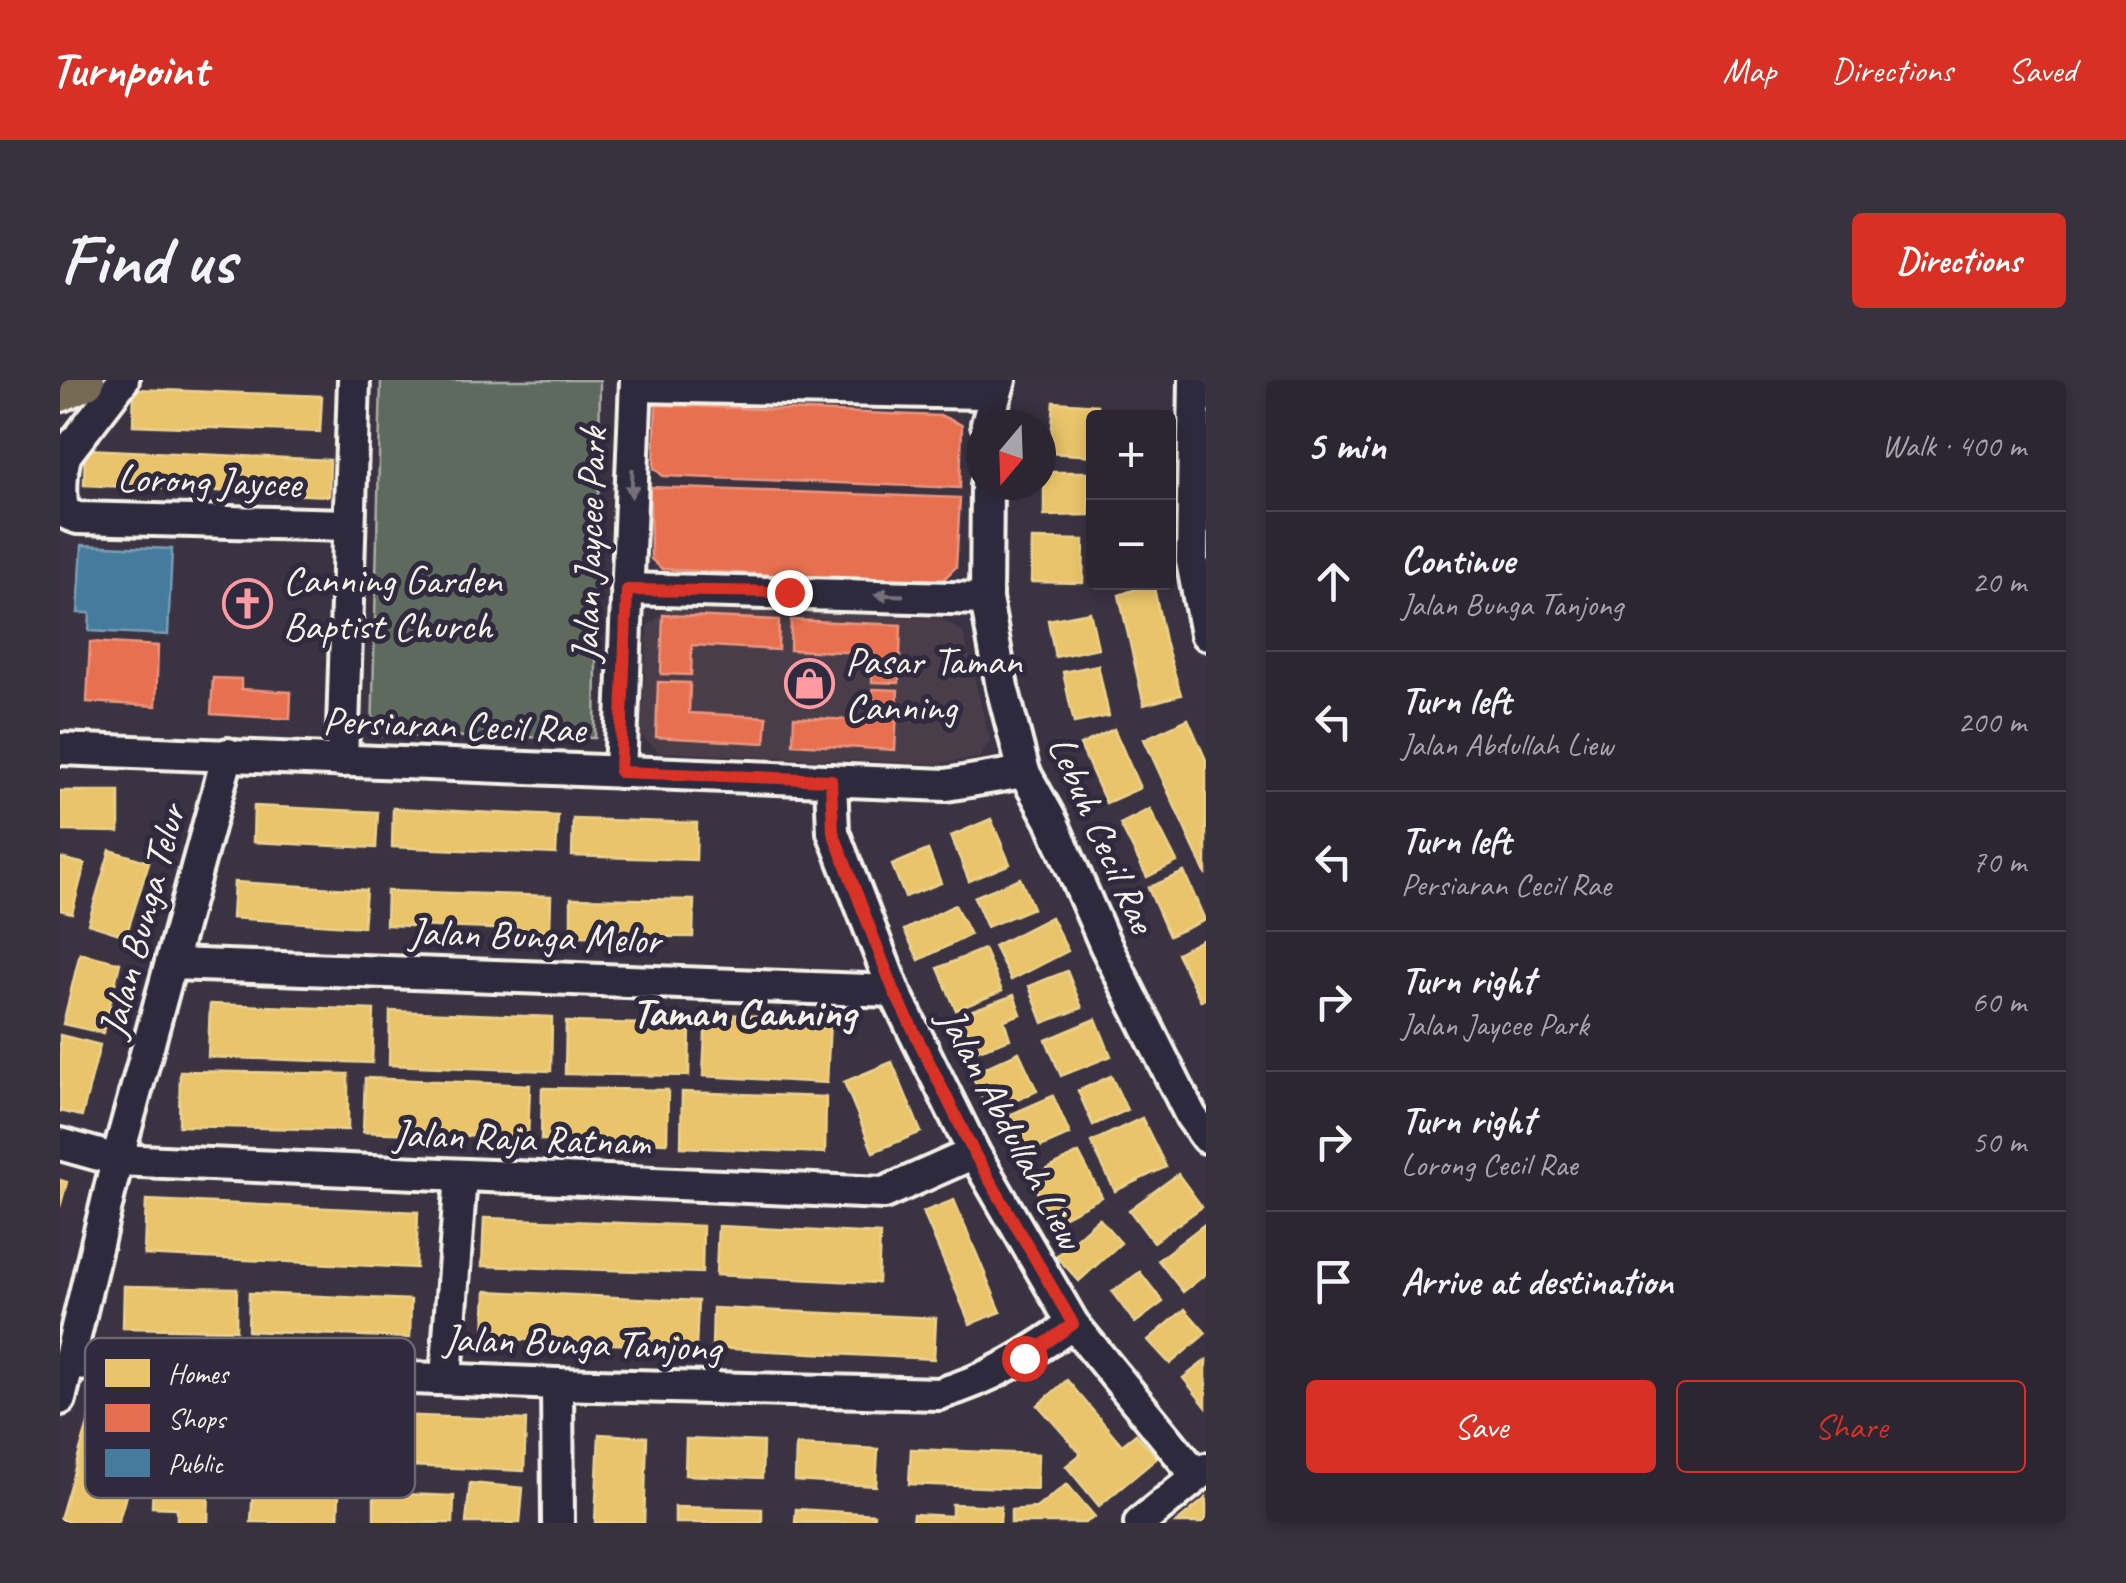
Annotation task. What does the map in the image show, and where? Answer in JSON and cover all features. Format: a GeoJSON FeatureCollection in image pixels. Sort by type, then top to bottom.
{"type":"FeatureCollection","features":[{"type":"Feature","properties":{"kind":"main road"},"geometry":{"type":"LineString","coordinates":[[60,392],[85,380]]}},
{"type":"Feature","properties":{"kind":"street","name":"Lorong Jaycee"},"geometry":{"type":"LineString","coordinates":[[123,380],[66,454],[61,467],[62,508],[66,514],[78,518],[349,525]]}},
{"type":"Feature","properties":{"kind":"street"},"geometry":{"type":"LineString","coordinates":[[342,761],[354,380]]}},
{"type":"Feature","properties":{"kind":"street"},"geometry":{"type":"LineString","coordinates":[[1195,380],[1199,561],[1206,634]]}},
{"type":"Feature","properties":{"kind":"street"},"geometry":{"type":"LineString","coordinates":[[636,383],[988,384],[987,410]]}},
{"type":"Feature","properties":{"kind":"street","name":"Jalan Jaycee Park"},"geometry":{"type":"LineString","coordinates":[[620,772],[636,383]]}},
{"type":"Feature","properties":{"kind":"street","name":"Lebuh Cecil Rae"},"geometry":{"type":"LineString","coordinates":[[987,500],[986,599],[1002,687],[1024,772],[1052,822],[1105,944],[1182,1098],[1206,1137]]}},
{"type":"Feature","properties":{"kind":"street"},"geometry":{"type":"LineString","coordinates":[[627,590],[986,599]]}},
{"type":"Feature","properties":{"kind":"street","name":"Persiaran Cecil Rae"},"geometry":{"type":"LineString","coordinates":[[60,749],[946,785],[1024,772]]}},
{"type":"Feature","properties":{"kind":"street","name":"Jalan Bunga Telur"},"geometry":{"type":"LineString","coordinates":[[60,1399],[117,1160],[228,754]]}},
{"type":"Feature","properties":{"kind":"street","name":"Jalan Abdullah Liew"},"geometry":{"type":"LineString","coordinates":[[831,780],[833,832],[894,991],[974,1153],[1073,1324],[1202,1472]]}},
{"type":"Feature","properties":{"kind":"street","name":"Jalan Bunga Melor"},"geometry":{"type":"LineString","coordinates":[[173,964],[894,991]]}},
{"type":"Feature","properties":{"kind":"street","name":"Jalan Raja Ratnam"},"geometry":{"type":"LineString","coordinates":[[60,1144],[117,1160],[884,1193],[974,1153]]}},
{"type":"Feature","properties":{"kind":"street"},"geometry":{"type":"LineString","coordinates":[[446,1378],[461,1176]]}},
{"type":"Feature","properties":{"kind":"street","name":"Jalan Bunga Tanjong"},"geometry":{"type":"LineString","coordinates":[[415,1377],[939,1394],[981,1382],[1073,1324]]}},
{"type":"Feature","properties":{"kind":"street","name":"Jalan Bunga Tanjong"},"geometry":{"type":"LineString","coordinates":[[70,1364],[85,1365]]}},
{"type":"Feature","properties":{"kind":"street"},"geometry":{"type":"LineString","coordinates":[[557,1384],[558,1523]]}},
{"type":"Feature","properties":{"kind":"street"},"geometry":{"type":"LineString","coordinates":[[1140,1523],[1202,1472]]}},
{"type":"Feature","properties":{"kind":"shaded area","name":"Pasar Taman Canning"},"geometry":{"type":"Polygon","coordinates":[[[671,605],[941,619],[963,632],[990,741],[979,758],[936,764],[659,752],[641,735],[648,626],[671,605]]]}},
{"type":"Feature","properties":{"kind":"green space"},"geometry":{"type":"Polygon","coordinates":[[[381,380],[600,380],[595,738],[372,736],[381,380]]]}},
{"type":"Feature","properties":{"kind":"building: Homes"},"geometry":{"type":"Polygon","coordinates":[[[134,389],[322,396],[320,432],[133,425],[134,389]]]}},
{"type":"Feature","properties":{"kind":"building: Homes"},"geometry":{"type":"Polygon","coordinates":[[[1054,402],[1097,405],[1097,410],[1086,410],[1086,455],[1056,453],[1054,402]]]}},
{"type":"Feature","properties":{"kind":"building: Homes"},"geometry":{"type":"Polygon","coordinates":[[[85,449],[330,460],[329,496],[84,485],[85,449]]]}},
{"type":"Feature","properties":{"kind":"building: Homes"},"geometry":{"type":"Polygon","coordinates":[[[1056,472],[1086,472],[1086,515],[1044,516],[1044,500],[1056,500],[1056,472]]]}},
{"type":"Feature","properties":{"kind":"building: Homes"},"geometry":{"type":"Polygon","coordinates":[[[1032,539],[1084,540],[1083,583],[1031,582],[1032,539]]]}},
{"type":"Feature","properties":{"kind":"building: Homes"},"geometry":{"type":"Polygon","coordinates":[[[1154,590],[1181,695],[1144,705],[1119,595],[1154,590]]]}},
{"type":"Feature","properties":{"kind":"building: Homes"},"geometry":{"type":"Polygon","coordinates":[[[1090,612],[1098,648],[1055,657],[1048,620],[1090,612]]]}},
{"type":"Feature","properties":{"kind":"building: Homes"},"geometry":{"type":"Polygon","coordinates":[[[1098,665],[1109,716],[1074,723],[1063,672],[1098,665]]]}},
{"type":"Feature","properties":{"kind":"building: Homes"},"geometry":{"type":"Polygon","coordinates":[[[1188,719],[1206,760],[1206,875],[1144,739],[1188,719]]]}},
{"type":"Feature","properties":{"kind":"building: Homes"},"geometry":{"type":"Polygon","coordinates":[[[1114,729],[1140,788],[1106,803],[1080,745],[1114,729]]]}},
{"type":"Feature","properties":{"kind":"building: Homes"},"geometry":{"type":"Polygon","coordinates":[[[60,791],[119,791],[119,832],[60,831],[60,791]]]}},
{"type":"Feature","properties":{"kind":"building: Homes"},"geometry":{"type":"Polygon","coordinates":[[[254,806],[378,812],[376,848],[253,842],[254,806]]]}},
{"type":"Feature","properties":{"kind":"building: Homes"},"geometry":{"type":"Polygon","coordinates":[[[393,808],[558,816],[556,854],[392,847],[393,808]]]}},
{"type":"Feature","properties":{"kind":"building: Homes"},"geometry":{"type":"Polygon","coordinates":[[[1150,809],[1177,862],[1147,877],[1120,824],[1150,809]]]}},
{"type":"Feature","properties":{"kind":"building: Homes"},"geometry":{"type":"Polygon","coordinates":[[[573,819],[697,823],[696,860],[572,856],[573,819]]]}},
{"type":"Feature","properties":{"kind":"building: Homes"},"geometry":{"type":"Polygon","coordinates":[[[991,819],[1010,864],[969,881],[951,836],[991,819]]]}},
{"type":"Feature","properties":{"kind":"building: Homes"},"geometry":{"type":"Polygon","coordinates":[[[110,850],[149,862],[126,936],[88,924],[110,850]]]}},
{"type":"Feature","properties":{"kind":"building: Homes"},"geometry":{"type":"Polygon","coordinates":[[[928,850],[941,883],[905,897],[892,865],[928,850]]]}},
{"type":"Feature","properties":{"kind":"building: Homes"},"geometry":{"type":"Polygon","coordinates":[[[60,858],[85,864],[72,913],[60,910],[60,858]]]}},
{"type":"Feature","properties":{"kind":"building: Homes"},"geometry":{"type":"Polygon","coordinates":[[[1184,872],[1205,920],[1169,936],[1148,888],[1184,872]]]}},
{"type":"Feature","properties":{"kind":"building: Homes"},"geometry":{"type":"Polygon","coordinates":[[[1020,878],[1033,908],[987,927],[974,897],[1020,878]]]}},
{"type":"Feature","properties":{"kind":"building: Homes"},"geometry":{"type":"Polygon","coordinates":[[[234,882],[366,890],[363,927],[232,918],[234,882]]]}},
{"type":"Feature","properties":{"kind":"building: Homes"},"geometry":{"type":"Polygon","coordinates":[[[387,891],[551,896],[550,931],[386,925],[387,891]]]}},
{"type":"Feature","properties":{"kind":"building: Homes"},"geometry":{"type":"Polygon","coordinates":[[[571,898],[694,900],[693,937],[571,936],[571,898]]]}},
{"type":"Feature","properties":{"kind":"building: Homes"},"geometry":{"type":"Polygon","coordinates":[[[955,905],[970,935],[919,960],[904,930],[955,905]]]}},
{"type":"Feature","properties":{"kind":"building: Homes"},"geometry":{"type":"Polygon","coordinates":[[[1051,917],[1068,951],[1011,980],[994,946],[1051,917]]]}},
{"type":"Feature","properties":{"kind":"building: Homes"},"geometry":{"type":"Polygon","coordinates":[[[1206,938],[1206,998],[1201,1001],[1177,953],[1206,938]]]}},
{"type":"Feature","properties":{"kind":"building: Homes"},"geometry":{"type":"Polygon","coordinates":[[[984,949],[1002,991],[956,1010],[938,968],[984,949]]]}},
{"type":"Feature","properties":{"kind":"building: Homes"},"geometry":{"type":"Polygon","coordinates":[[[80,953],[120,963],[103,1033],[63,1024],[80,953]]]}},
{"type":"Feature","properties":{"kind":"building: Homes"},"geometry":{"type":"Polygon","coordinates":[[[1067,971],[1082,1008],[1043,1023],[1029,986],[1067,971]]]}},
{"type":"Feature","properties":{"kind":"building: Homes"},"geometry":{"type":"Polygon","coordinates":[[[1014,995],[1021,1014],[1004,1020],[1010,1039],[976,1051],[968,1030],[950,1036],[945,1020],[1014,995]]]}},
{"type":"Feature","properties":{"kind":"building: Homes"},"geometry":{"type":"Polygon","coordinates":[[[210,1004],[374,1010],[372,1063],[208,1057],[210,1004]]]}},
{"type":"Feature","properties":{"kind":"building: Homes"},"geometry":{"type":"Polygon","coordinates":[[[390,1011],[552,1017],[551,1071],[389,1065],[390,1011]]]}},
{"type":"Feature","properties":{"kind":"building: Homes"},"geometry":{"type":"Polygon","coordinates":[[[706,1013],[830,1020],[827,1083],[703,1076],[706,1013]]]}},
{"type":"Feature","properties":{"kind":"building: Homes"},"geometry":{"type":"Polygon","coordinates":[[[1096,1019],[1111,1056],[1061,1076],[1046,1040],[1096,1019]]]}},
{"type":"Feature","properties":{"kind":"building: Homes"},"geometry":{"type":"Polygon","coordinates":[[[566,1022],[690,1025],[689,1076],[565,1074],[566,1022]]]}},
{"type":"Feature","properties":{"kind":"building: Homes"},"geometry":{"type":"Polygon","coordinates":[[[60,1035],[100,1045],[82,1116],[60,1111],[60,1035]]]}},
{"type":"Feature","properties":{"kind":"building: Homes"},"geometry":{"type":"Polygon","coordinates":[[[1019,1052],[1037,1091],[989,1113],[971,1074],[1019,1052]]]}},
{"type":"Feature","properties":{"kind":"building: Homes"},"geometry":{"type":"Polygon","coordinates":[[[892,1062],[921,1132],[873,1152],[844,1082],[892,1062]]]}},
{"type":"Feature","properties":{"kind":"building: Homes"},"geometry":{"type":"Polygon","coordinates":[[[180,1071],[348,1074],[348,1130],[179,1126],[180,1071]]]}},
{"type":"Feature","properties":{"kind":"building: Homes"},"geometry":{"type":"Polygon","coordinates":[[[1111,1076],[1127,1110],[1093,1125],[1078,1091],[1111,1076]]]}},
{"type":"Feature","properties":{"kind":"building: Homes"},"geometry":{"type":"Polygon","coordinates":[[[365,1078],[530,1085],[528,1138],[363,1132],[365,1078]]]}},
{"type":"Feature","properties":{"kind":"building: Homes"},"geometry":{"type":"Polygon","coordinates":[[[542,1088],[668,1090],[667,1143],[541,1140],[542,1088]]]}},
{"type":"Feature","properties":{"kind":"building: Homes"},"geometry":{"type":"Polygon","coordinates":[[[682,1092],[826,1097],[825,1153],[681,1147],[682,1092]]]}},
{"type":"Feature","properties":{"kind":"building: Homes"},"geometry":{"type":"Polygon","coordinates":[[[1053,1096],[1070,1134],[1015,1158],[998,1120],[1053,1096]]]}},
{"type":"Feature","properties":{"kind":"building: Homes"},"geometry":{"type":"Polygon","coordinates":[[[1142,1118],[1166,1167],[1115,1191],[1091,1142],[1142,1118]]]}},
{"type":"Feature","properties":{"kind":"building: Homes"},"geometry":{"type":"Polygon","coordinates":[[[1079,1153],[1102,1197],[1053,1222],[1030,1178],[1079,1153]]]}},
{"type":"Feature","properties":{"kind":"building: Homes"},"geometry":{"type":"Polygon","coordinates":[[[1178,1174],[1202,1207],[1153,1242],[1129,1210],[1178,1174]]]}},
{"type":"Feature","properties":{"kind":"building: Homes"},"geometry":{"type":"Polygon","coordinates":[[[60,1180],[67,1182],[60,1207],[60,1180]]]}},
{"type":"Feature","properties":{"kind":"building: Homes"},"geometry":{"type":"Polygon","coordinates":[[[146,1200],[418,1212],[416,1268],[144,1255],[146,1200]]]}},
{"type":"Feature","properties":{"kind":"building: Homes"},"geometry":{"type":"Polygon","coordinates":[[[954,1200],[1001,1312],[970,1324],[923,1212],[954,1200]]]}},
{"type":"Feature","properties":{"kind":"building: Homes"},"geometry":{"type":"Polygon","coordinates":[[[484,1218],[703,1226],[702,1273],[482,1266],[484,1218]]]}},
{"type":"Feature","properties":{"kind":"building: Homes"},"geometry":{"type":"Polygon","coordinates":[[[1099,1218],[1121,1243],[1079,1281],[1056,1256],[1099,1218]]]}},
{"type":"Feature","properties":{"kind":"building: Homes"},"geometry":{"type":"Polygon","coordinates":[[[1206,1223],[1206,1274],[1183,1292],[1158,1260],[1206,1223]]]}},
{"type":"Feature","properties":{"kind":"building: Homes"},"geometry":{"type":"Polygon","coordinates":[[[718,1226],[880,1234],[878,1283],[716,1275],[718,1226]]]}},
{"type":"Feature","properties":{"kind":"building: Homes"},"geometry":{"type":"Polygon","coordinates":[[[1140,1272],[1163,1302],[1135,1323],[1112,1292],[1140,1272]]]}},
{"type":"Feature","properties":{"kind":"building: Homes"},"geometry":{"type":"Polygon","coordinates":[[[124,1286],[237,1288],[236,1330],[123,1328],[124,1286]]]}},
{"type":"Feature","properties":{"kind":"building: Homes"},"geometry":{"type":"Polygon","coordinates":[[[486,1291],[698,1301],[696,1348],[484,1338],[486,1291]]]}},
{"type":"Feature","properties":{"kind":"building: Homes"},"geometry":{"type":"Polygon","coordinates":[[[249,1293],[411,1300],[410,1338],[248,1331],[249,1293]]]}},
{"type":"Feature","properties":{"kind":"building: Homes"},"geometry":{"type":"Polygon","coordinates":[[[713,1308],[936,1318],[934,1359],[712,1348],[713,1308]]]}},
{"type":"Feature","properties":{"kind":"building: Homes"},"geometry":{"type":"Polygon","coordinates":[[[1185,1309],[1206,1333],[1170,1364],[1148,1340],[1185,1309]]]}},
{"type":"Feature","properties":{"kind":"building: Homes"},"geometry":{"type":"Polygon","coordinates":[[[1206,1360],[1206,1407],[1183,1378],[1206,1360]]]}},
{"type":"Feature","properties":{"kind":"building: Homes"},"geometry":{"type":"Polygon","coordinates":[[[1067,1380],[1122,1445],[1136,1434],[1157,1458],[1099,1506],[1066,1466],[1081,1454],[1038,1405],[1067,1380]]]}},
{"type":"Feature","properties":{"kind":"building: Homes"},"geometry":{"type":"Polygon","coordinates":[[[415,1416],[526,1420],[524,1471],[415,1466],[415,1416]]]}},
{"type":"Feature","properties":{"kind":"building: Homes"},"geometry":{"type":"Polygon","coordinates":[[[85,1434],[85,1498],[125,1498],[118,1523],[71,1523],[60,1519],[85,1434]]]}},
{"type":"Feature","properties":{"kind":"building: Homes"},"geometry":{"type":"Polygon","coordinates":[[[599,1434],[647,1437],[644,1523],[595,1523],[599,1434]]]}},
{"type":"Feature","properties":{"kind":"building: Homes"},"geometry":{"type":"Polygon","coordinates":[[[686,1439],[763,1442],[762,1478],[685,1475],[686,1439]]]}},
{"type":"Feature","properties":{"kind":"building: Homes"},"geometry":{"type":"Polygon","coordinates":[[[796,1445],[878,1449],[876,1486],[795,1481],[796,1445]]]}},
{"type":"Feature","properties":{"kind":"building: Homes"},"geometry":{"type":"Polygon","coordinates":[[[911,1449],[1038,1454],[1037,1489],[909,1484],[911,1449]]]}},
{"type":"Feature","properties":{"kind":"building: Homes"},"geometry":{"type":"Polygon","coordinates":[[[470,1483],[523,1488],[520,1523],[466,1523],[470,1483]]]}},
{"type":"Feature","properties":{"kind":"building: Homes"},"geometry":{"type":"Polygon","coordinates":[[[1067,1484],[1095,1517],[1085,1523],[1011,1523],[1011,1510],[1036,1508],[1067,1484]]]}},
{"type":"Feature","properties":{"kind":"building: Homes"},"geometry":{"type":"Polygon","coordinates":[[[454,1496],[453,1523],[374,1523],[374,1498],[454,1496]]]}},
{"type":"Feature","properties":{"kind":"building: Homes"},"geometry":{"type":"Polygon","coordinates":[[[152,1498],[209,1498],[208,1523],[177,1523],[177,1508],[152,1507],[152,1498]]]}},
{"type":"Feature","properties":{"kind":"building: Homes"},"geometry":{"type":"Polygon","coordinates":[[[252,1498],[339,1498],[338,1523],[251,1522],[252,1498]]]}},
{"type":"Feature","properties":{"kind":"building: Homes"},"geometry":{"type":"Polygon","coordinates":[[[1206,1498],[1206,1523],[1176,1523],[1206,1498]]]}},
{"type":"Feature","properties":{"kind":"building: Homes"},"geometry":{"type":"Polygon","coordinates":[[[952,1504],[1001,1506],[1000,1523],[912,1523],[913,1514],[952,1516],[952,1504]]]}},
{"type":"Feature","properties":{"kind":"building: Homes"},"geometry":{"type":"Polygon","coordinates":[[[675,1507],[762,1509],[762,1523],[675,1523],[675,1507]]]}},
{"type":"Feature","properties":{"kind":"building: Homes"},"geometry":{"type":"Polygon","coordinates":[[[796,1509],[874,1514],[873,1523],[795,1523],[796,1509]]]}},
{"type":"Feature","properties":{"kind":"building: Shops"},"geometry":{"type":"Polygon","coordinates":[[[656,405],[942,416],[962,425],[960,488],[663,476],[654,468],[656,405]]]}},
{"type":"Feature","properties":{"kind":"building: Shops"},"geometry":{"type":"Polygon","coordinates":[[[650,487],[960,498],[956,567],[939,584],[662,569],[651,559],[650,487]]]}},
{"type":"Feature","properties":{"kind":"building: Shops"},"geometry":{"type":"Polygon","coordinates":[[[663,615],[779,620],[778,650],[692,645],[691,675],[661,674],[663,615]]]}},
{"type":"Feature","properties":{"kind":"building: Shops"},"geometry":{"type":"Polygon","coordinates":[[[791,620],[901,625],[899,683],[872,682],[873,653],[790,650],[791,620]]]}},
{"type":"Feature","properties":{"kind":"building: Shops"},"geometry":{"type":"Polygon","coordinates":[[[90,642],[158,646],[156,706],[87,702],[90,642]]]}},
{"type":"Feature","properties":{"kind":"building: Shops"},"geometry":{"type":"Polygon","coordinates":[[[213,678],[241,679],[241,689],[291,692],[290,719],[211,714],[213,678]]]}},
{"type":"Feature","properties":{"kind":"building: Shops"},"geometry":{"type":"Polygon","coordinates":[[[658,682],[690,683],[689,713],[767,717],[765,743],[656,737],[658,682]]]}},
{"type":"Feature","properties":{"kind":"building: Shops"},"geometry":{"type":"Polygon","coordinates":[[[873,689],[898,690],[895,750],[793,744],[794,717],[871,721],[873,689]]]}},
{"type":"Feature","properties":{"kind":"building: Public"},"geometry":{"type":"Polygon","coordinates":[[[82,545],[172,549],[168,635],[89,631],[90,613],[78,613],[82,545]]]}},
{"type":"Feature","properties":{"kind":"place","name":"Canning Garden Baptist Church"},"geometry":{"type":"Point","coordinates":[248,603]}},
{"type":"Feature","properties":{"kind":"place","name":"Pasar Taman Canning"},"geometry":{"type":"Point","coordinates":[810,684]}},
{"type":"Feature","properties":{"kind":"district","name":"Taman Canning"},"geometry":{"type":"Point","coordinates":[744,1012]}},
{"type":"Feature","properties":{"kind":"route"},"geometry":{"type":"LineString","coordinates":[[789,592],[627,590],[620,772],[831,780],[833,832],[894,991],[974,1153],[1073,1324],[1024,1358]]}}]}
